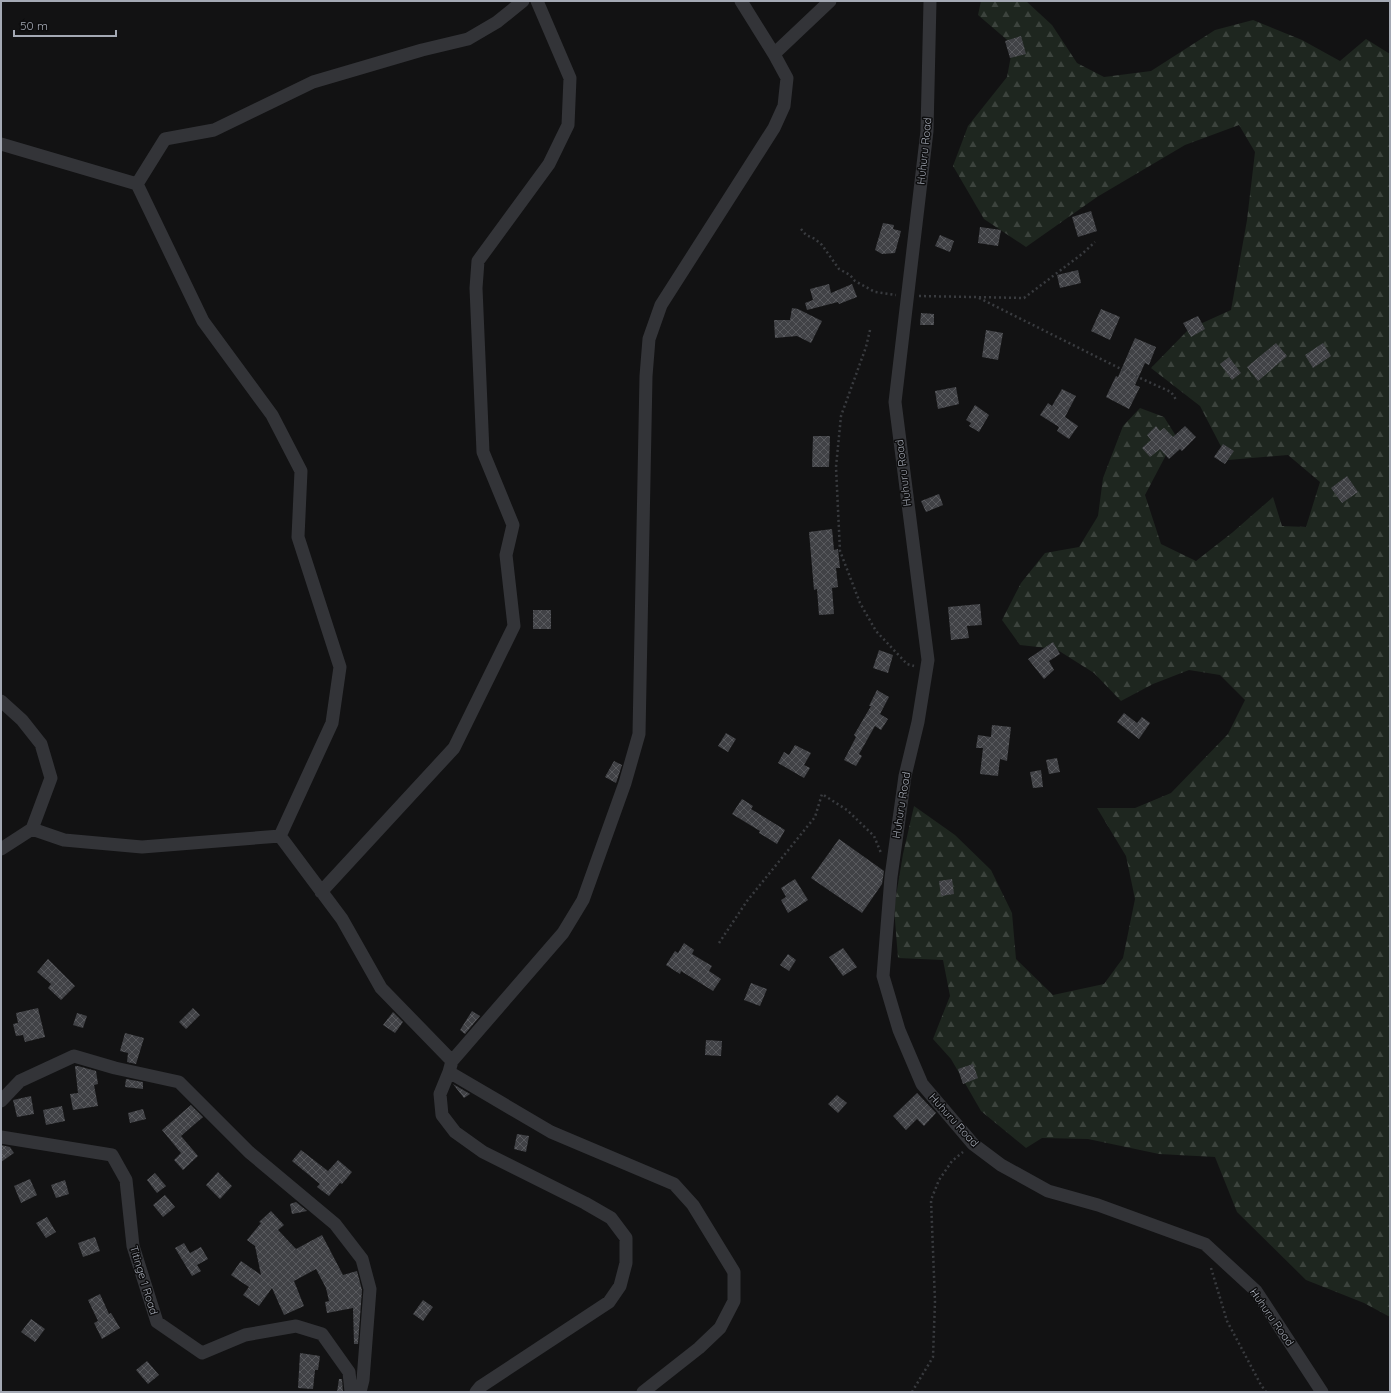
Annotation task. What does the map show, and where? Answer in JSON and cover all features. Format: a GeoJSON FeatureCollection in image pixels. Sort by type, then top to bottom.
{"type":"FeatureCollection","features":[{"type":"Feature","properties":{"kind":"street"},"geometry":{"type":"LineString","coordinates":[[138,184],[165,139],[214,130],[312,82],[422,50],[468,39],[497,22],[523,1]]}},
{"type":"Feature","properties":{"kind":"street"},"geometry":{"type":"LineString","coordinates":[[321,892],[454,748],[514,626],[506,555],[513,525],[483,452],[476,288],[478,261],[549,164],[568,125],[570,78],[537,1]]}},
{"type":"Feature","properties":{"kind":"street"},"geometry":{"type":"LineString","coordinates":[[476,1392],[480,1387],[609,1302],[620,1286],[626,1263],[626,1238],[611,1218],[585,1203],[483,1152],[455,1132],[442,1115],[440,1094],[450,1066],[562,933],[583,900],[625,783],[639,734],[646,376],[649,339],[661,305],[774,128],[784,106],[787,78],[742,1]]}},
{"type":"Feature","properties":{"kind":"street"},"geometry":{"type":"LineString","coordinates":[[774,54],[830,1]]}},
{"type":"Feature","properties":{"kind":"street","name":"Huhuru Road"},"geometry":{"type":"LineString","coordinates":[[930,1],[927,131],[895,402],[928,660],[918,722],[905,776],[892,869],[883,976],[899,1030],[922,1084],[972,1144],[1001,1165],[1048,1191],[1098,1205],[1205,1244],[1256,1291],[1322,1392]]}},
{"type":"Feature","properties":{"kind":"street"},"geometry":{"type":"LineString","coordinates":[[1,144],[138,184],[203,321],[272,415],[301,471],[298,537],[340,668],[332,723],[280,836]]}},
{"type":"Feature","properties":{"kind":"street"},"geometry":{"type":"LineString","coordinates":[[1,701],[22,720],[41,744],[50,778],[32,829],[1,849]]}},
{"type":"Feature","properties":{"kind":"street"},"geometry":{"type":"LineString","coordinates":[[32,829],[64,840],[142,847],[280,836]]}},
{"type":"Feature","properties":{"kind":"street"},"geometry":{"type":"LineString","coordinates":[[280,836],[342,919],[381,988],[450,1066],[550,1132],[674,1184],[693,1205],[734,1272],[734,1302],[720,1328],[699,1348],[643,1392]]}},
{"type":"Feature","properties":{"kind":"street"},"geometry":{"type":"LineString","coordinates":[[1,1101],[20,1081],[74,1056],[116,1068],[179,1082],[249,1152],[335,1224],[362,1259],[370,1289],[363,1380],[360,1392]]}},
{"type":"Feature","properties":{"kind":"street","name":"Titinge 1 Road"},"geometry":{"type":"LineString","coordinates":[[1,1137],[112,1155],[126,1180],[133,1246],[157,1322],[202,1354],[245,1335],[289,1327],[296,1326],[322,1334],[349,1372],[351,1392]]}},
{"type":"Feature","properties":{"kind":"path"},"geometry":{"type":"LineString","coordinates":[[801,229],[806,236],[816,239],[822,244],[839,269],[850,275],[856,281],[875,292],[908,296],[1024,298],[1082,254],[1094,242]]}},
{"type":"Feature","properties":{"kind":"path"},"geometry":{"type":"LineString","coordinates":[[977,297],[1131,374],[1171,392],[1177,402]]}},
{"type":"Feature","properties":{"kind":"path"},"geometry":{"type":"LineString","coordinates":[[870,330],[866,347],[841,416],[836,467],[840,551],[860,603],[876,631],[907,664],[926,668]]}},
{"type":"Feature","properties":{"kind":"path"},"geometry":{"type":"LineString","coordinates":[[719,943],[747,901],[815,817],[822,794],[847,810],[874,836],[882,856]]}},
{"type":"Feature","properties":{"kind":"path"},"geometry":{"type":"LineString","coordinates":[[912,1392],[933,1357],[935,1301],[931,1200],[939,1180],[952,1161],[972,1144]]}},
{"type":"Feature","properties":{"kind":"path"},"geometry":{"type":"LineString","coordinates":[[1211,1265],[1227,1321],[1260,1385],[1266,1392]]}},
{"type":"Feature","properties":{"kind":"green space"},"geometry":{"type":"Polygon","coordinates":[[[981,1],[1026,1],[1052,25],[1077,63],[1104,77],[1151,71],[1215,30],[1253,20],[1302,40],[1340,61],[1366,39],[1390,54],[1390,1317],[1364,1303],[1306,1280],[1237,1212],[1215,1157],[1159,1154],[1088,1139],[1042,1138],[1026,1148],[981,1111],[951,1059],[933,1039],[950,996],[943,960],[898,958],[894,908],[903,854],[914,806],[955,835],[991,870],[1012,913],[1016,959],[1053,995],[1104,984],[1123,958],[1135,899],[1126,856],[1097,808],[1135,808],[1171,793],[1228,734],[1245,700],[1220,675],[1189,670],[1153,684],[1121,701],[1094,673],[1056,649],[1020,645],[1002,620],[1021,583],[1045,553],[1079,547],[1098,516],[1103,478],[1123,426],[1140,408],[1164,417],[1176,436],[1145,495],[1161,544],[1196,561],[1233,532],[1273,497],[1282,526],[1306,527],[1320,482],[1288,455],[1228,460],[1200,406],[1151,368],[1189,329],[1231,310],[1247,220],[1255,152],[1239,125],[1185,145],[1097,197],[1026,247],[984,219],[953,166],[968,126],[1007,77],[1013,45],[978,15],[981,1]]]}},
{"type":"Feature","properties":{"kind":"building"},"geometry":{"type":"Polygon","coordinates":[[[1021,36],[1026,54],[1010,58],[1005,41],[1021,36]]]}},
{"type":"Feature","properties":{"kind":"building"},"geometry":{"type":"Polygon","coordinates":[[[1091,211],[1097,231],[1078,237],[1072,217],[1091,211]]]}},
{"type":"Feature","properties":{"kind":"building"},"geometry":{"type":"Polygon","coordinates":[[[883,223],[894,225],[893,229],[901,231],[895,253],[882,254],[875,250],[883,223]]]}},
{"type":"Feature","properties":{"kind":"building"},"geometry":{"type":"Polygon","coordinates":[[[980,227],[1001,230],[998,246],[978,243],[980,227]]]}},
{"type":"Feature","properties":{"kind":"building"},"geometry":{"type":"Polygon","coordinates":[[[940,235],[954,241],[950,252],[935,246],[940,235]]]}},
{"type":"Feature","properties":{"kind":"building"},"geometry":{"type":"Polygon","coordinates":[[[1078,270],[1081,283],[1060,288],[1057,275],[1078,270]]]}},
{"type":"Feature","properties":{"kind":"building"},"geometry":{"type":"Polygon","coordinates":[[[829,284],[831,293],[852,284],[857,297],[839,304],[838,302],[807,310],[805,303],[813,300],[810,289],[829,284]]]}},
{"type":"Feature","properties":{"kind":"building"},"geometry":{"type":"Polygon","coordinates":[[[792,308],[798,309],[822,321],[811,343],[797,336],[775,338],[774,320],[790,320],[792,308]]]}},
{"type":"Feature","properties":{"kind":"building"},"geometry":{"type":"Polygon","coordinates":[[[1101,309],[1120,317],[1110,340],[1091,331],[1101,309]]]}},
{"type":"Feature","properties":{"kind":"building"},"geometry":{"type":"Polygon","coordinates":[[[921,313],[934,314],[934,325],[920,325],[921,313]]]}},
{"type":"Feature","properties":{"kind":"building"},"geometry":{"type":"Polygon","coordinates":[[[1198,316],[1205,329],[1191,337],[1183,323],[1198,316]]]}},
{"type":"Feature","properties":{"kind":"building"},"geometry":{"type":"Polygon","coordinates":[[[986,330],[1003,333],[998,360],[982,357],[986,330]]]}},
{"type":"Feature","properties":{"kind":"building"},"geometry":{"type":"Polygon","coordinates":[[[1135,338],[1156,347],[1149,365],[1145,363],[1135,385],[1140,387],[1129,409],[1106,397],[1116,376],[1118,377],[1135,338]]]}},
{"type":"Feature","properties":{"kind":"building"},"geometry":{"type":"Polygon","coordinates":[[[1276,343],[1287,356],[1258,381],[1247,367],[1276,343]]]}},
{"type":"Feature","properties":{"kind":"building"},"geometry":{"type":"Polygon","coordinates":[[[1323,343],[1331,356],[1313,368],[1305,355],[1323,343]]]}},
{"type":"Feature","properties":{"kind":"building"},"geometry":{"type":"Polygon","coordinates":[[[1229,357],[1241,373],[1232,380],[1220,364],[1229,357]]]}},
{"type":"Feature","properties":{"kind":"building"},"geometry":{"type":"Polygon","coordinates":[[[956,387],[959,404],[938,409],[935,391],[956,387]]]}},
{"type":"Feature","properties":{"kind":"building"},"geometry":{"type":"Polygon","coordinates":[[[1062,389],[1076,396],[1065,417],[1078,426],[1069,439],[1057,431],[1059,427],[1040,415],[1048,403],[1052,406],[1062,389]]]}},
{"type":"Feature","properties":{"kind":"building"},"geometry":{"type":"Polygon","coordinates":[[[975,405],[989,415],[979,432],[969,426],[971,423],[966,420],[975,405]]]}},
{"type":"Feature","properties":{"kind":"building"},"geometry":{"type":"Polygon","coordinates":[[[1156,426],[1160,431],[1164,428],[1173,437],[1185,426],[1196,437],[1182,451],[1180,449],[1169,459],[1160,449],[1150,457],[1142,448],[1151,440],[1147,435],[1156,426]]]}},
{"type":"Feature","properties":{"kind":"building"},"geometry":{"type":"Polygon","coordinates":[[[813,436],[830,436],[829,467],[812,467],[813,436]]]}},
{"type":"Feature","properties":{"kind":"building"},"geometry":{"type":"Polygon","coordinates":[[[1223,444],[1234,451],[1225,464],[1214,457],[1223,444]]]}},
{"type":"Feature","properties":{"kind":"building"},"geometry":{"type":"Polygon","coordinates":[[[1347,476],[1358,492],[1342,503],[1331,488],[1347,476]]]}},
{"type":"Feature","properties":{"kind":"building"},"geometry":{"type":"Polygon","coordinates":[[[939,494],[943,505],[926,512],[921,501],[939,494]]]}},
{"type":"Feature","properties":{"kind":"building"},"geometry":{"type":"Polygon","coordinates":[[[832,529],[834,550],[838,549],[840,568],[836,568],[838,587],[832,588],[834,614],[819,615],[817,589],[814,590],[809,532],[832,529]]]}},
{"type":"Feature","properties":{"kind":"building"},"geometry":{"type":"Polygon","coordinates":[[[980,604],[982,625],[967,626],[969,638],[951,640],[948,607],[980,604]]]}},
{"type":"Feature","properties":{"kind":"building"},"geometry":{"type":"Polygon","coordinates":[[[533,610],[551,610],[551,629],[533,629],[533,610]]]}},
{"type":"Feature","properties":{"kind":"building"},"geometry":{"type":"Polygon","coordinates":[[[1053,642],[1060,654],[1049,661],[1054,670],[1044,679],[1028,659],[1053,642]]]}},
{"type":"Feature","properties":{"kind":"building"},"geometry":{"type":"Polygon","coordinates":[[[879,650],[893,655],[888,673],[873,668],[879,650]]]}},
{"type":"Feature","properties":{"kind":"building"},"geometry":{"type":"Polygon","coordinates":[[[877,690],[889,697],[880,714],[888,719],[881,730],[875,726],[859,754],[862,756],[856,766],[844,760],[856,737],[854,735],[871,706],[869,706],[877,690]]]}},
{"type":"Feature","properties":{"kind":"building"},"geometry":{"type":"Polygon","coordinates":[[[1124,713],[1137,723],[1142,717],[1150,723],[1139,739],[1117,722],[1124,713]]]}},
{"type":"Feature","properties":{"kind":"building"},"geometry":{"type":"Polygon","coordinates":[[[992,725],[1011,727],[1007,761],[1000,759],[998,776],[980,774],[983,748],[976,748],[978,735],[991,737],[992,725]]]}},
{"type":"Feature","properties":{"kind":"building"},"geometry":{"type":"Polygon","coordinates":[[[726,733],[736,739],[728,752],[718,746],[726,733]]]}},
{"type":"Feature","properties":{"kind":"building"},"geometry":{"type":"Polygon","coordinates":[[[795,745],[811,753],[804,765],[810,768],[804,778],[778,763],[784,752],[789,755],[795,745]]]}},
{"type":"Feature","properties":{"kind":"building"},"geometry":{"type":"Polygon","coordinates":[[[1057,758],[1060,772],[1049,774],[1046,760],[1057,758]]]}},
{"type":"Feature","properties":{"kind":"building"},"geometry":{"type":"Polygon","coordinates":[[[614,761],[622,765],[616,783],[605,777],[614,761]]]}},
{"type":"Feature","properties":{"kind":"building"},"geometry":{"type":"Polygon","coordinates":[[[1041,770],[1043,787],[1033,788],[1030,772],[1041,770]]]}},
{"type":"Feature","properties":{"kind":"building"},"geometry":{"type":"Polygon","coordinates":[[[742,799],[753,806],[751,809],[785,830],[777,844],[759,833],[760,831],[732,814],[742,799]]]}},
{"type":"Feature","properties":{"kind":"building"},"geometry":{"type":"Polygon","coordinates":[[[839,839],[884,871],[882,884],[862,913],[811,878],[839,839]]]}},
{"type":"Feature","properties":{"kind":"building"},"geometry":{"type":"Polygon","coordinates":[[[795,879],[808,900],[788,913],[781,900],[786,897],[781,888],[795,879]]]}},
{"type":"Feature","properties":{"kind":"building"},"geometry":{"type":"Polygon","coordinates":[[[952,879],[954,894],[941,896],[939,881],[952,879]]]}},
{"type":"Feature","properties":{"kind":"building"},"geometry":{"type":"Polygon","coordinates":[[[684,943],[694,950],[692,954],[712,966],[709,971],[721,979],[713,991],[681,971],[680,974],[666,965],[675,951],[678,953],[684,943]]]}},
{"type":"Feature","properties":{"kind":"building"},"geometry":{"type":"Polygon","coordinates":[[[843,948],[857,967],[843,976],[829,957],[843,948]]]}},
{"type":"Feature","properties":{"kind":"building"},"geometry":{"type":"Polygon","coordinates":[[[788,954],[796,960],[789,971],[780,965],[788,954]]]}},
{"type":"Feature","properties":{"kind":"building"},"geometry":{"type":"Polygon","coordinates":[[[48,959],[75,986],[61,1000],[48,988],[51,984],[37,972],[48,959]]]}},
{"type":"Feature","properties":{"kind":"building"},"geometry":{"type":"Polygon","coordinates":[[[751,983],[767,989],[760,1006],[744,1000],[751,983]]]}},
{"type":"Feature","properties":{"kind":"building"},"geometry":{"type":"Polygon","coordinates":[[[38,1008],[45,1037],[25,1042],[23,1035],[16,1036],[13,1024],[18,1023],[16,1013],[38,1008]]]}},
{"type":"Feature","properties":{"kind":"building"},"geometry":{"type":"Polygon","coordinates":[[[193,1008],[200,1015],[186,1029],[179,1022],[193,1008]]]}},
{"type":"Feature","properties":{"kind":"building"},"geometry":{"type":"Polygon","coordinates":[[[472,1011],[480,1016],[465,1034],[460,1030],[472,1011]]]}},
{"type":"Feature","properties":{"kind":"building"},"geometry":{"type":"Polygon","coordinates":[[[393,1012],[403,1022],[395,1033],[383,1025],[393,1012]]]}},
{"type":"Feature","properties":{"kind":"building"},"geometry":{"type":"Polygon","coordinates":[[[77,1013],[87,1016],[83,1028],[73,1025],[77,1013]]]}},
{"type":"Feature","properties":{"kind":"building"},"geometry":{"type":"Polygon","coordinates":[[[125,1033],[144,1038],[136,1064],[127,1062],[128,1053],[120,1051],[125,1033]]]}},
{"type":"Feature","properties":{"kind":"building"},"geometry":{"type":"Polygon","coordinates":[[[706,1040],[722,1041],[721,1056],[705,1055],[706,1040]]]}},
{"type":"Feature","properties":{"kind":"building"},"geometry":{"type":"Polygon","coordinates":[[[973,1064],[978,1078],[963,1084],[958,1069],[973,1064]]]}},
{"type":"Feature","properties":{"kind":"building"},"geometry":{"type":"Polygon","coordinates":[[[75,1066],[96,1071],[98,1084],[94,1085],[98,1106],[73,1110],[70,1094],[78,1093],[75,1066]]]}},
{"type":"Feature","properties":{"kind":"building"},"geometry":{"type":"Polygon","coordinates":[[[126,1079],[143,1082],[143,1089],[125,1087],[126,1079]]]}},
{"type":"Feature","properties":{"kind":"building"},"geometry":{"type":"Polygon","coordinates":[[[453,1084],[470,1094],[464,1098],[453,1084]]]}},
{"type":"Feature","properties":{"kind":"building"},"geometry":{"type":"Polygon","coordinates":[[[917,1093],[936,1113],[924,1126],[917,1119],[906,1130],[893,1116],[917,1093]]]}},
{"type":"Feature","properties":{"kind":"building"},"geometry":{"type":"Polygon","coordinates":[[[837,1095],[847,1103],[838,1113],[828,1104],[837,1095]]]}},
{"type":"Feature","properties":{"kind":"building"},"geometry":{"type":"Polygon","coordinates":[[[31,1096],[34,1114],[17,1117],[13,1100],[31,1096]]]}},
{"type":"Feature","properties":{"kind":"building"},"geometry":{"type":"Polygon","coordinates":[[[191,1105],[203,1117],[181,1136],[198,1156],[183,1170],[174,1160],[181,1153],[162,1130],[191,1105]]]}},
{"type":"Feature","properties":{"kind":"building"},"geometry":{"type":"Polygon","coordinates":[[[62,1106],[65,1121],[46,1125],[43,1110],[62,1106]]]}},
{"type":"Feature","properties":{"kind":"building"},"geometry":{"type":"Polygon","coordinates":[[[143,1109],[146,1119],[130,1123],[128,1113],[143,1109]]]}},
{"type":"Feature","properties":{"kind":"building"},"geometry":{"type":"Polygon","coordinates":[[[517,1134],[529,1136],[526,1152],[514,1149],[517,1134]]]}},
{"type":"Feature","properties":{"kind":"building"},"geometry":{"type":"Polygon","coordinates":[[[1,1145],[10,1147],[14,1153],[1,1162],[1,1145]]]}},
{"type":"Feature","properties":{"kind":"building"},"geometry":{"type":"Polygon","coordinates":[[[301,1150],[328,1171],[338,1160],[352,1172],[329,1196],[317,1187],[320,1184],[292,1161],[301,1150]]]}},
{"type":"Feature","properties":{"kind":"building"},"geometry":{"type":"Polygon","coordinates":[[[218,1172],[232,1186],[220,1199],[206,1185],[218,1172]]]}},
{"type":"Feature","properties":{"kind":"building"},"geometry":{"type":"Polygon","coordinates":[[[155,1173],[166,1186],[157,1193],[147,1180],[155,1173]]]}},
{"type":"Feature","properties":{"kind":"building"},"geometry":{"type":"Polygon","coordinates":[[[30,1179],[37,1195],[21,1203],[14,1186],[30,1179]]]}},
{"type":"Feature","properties":{"kind":"building"},"geometry":{"type":"Polygon","coordinates":[[[65,1180],[69,1194],[56,1198],[51,1185],[65,1180]]]}},
{"type":"Feature","properties":{"kind":"building"},"geometry":{"type":"Polygon","coordinates":[[[165,1195],[175,1207],[163,1217],[153,1205],[165,1195]]]}},
{"type":"Feature","properties":{"kind":"building"},"geometry":{"type":"Polygon","coordinates":[[[296,1202],[307,1211],[292,1214],[290,1204],[296,1202]]]}},
{"type":"Feature","properties":{"kind":"building"},"geometry":{"type":"Polygon","coordinates":[[[271,1211],[284,1225],[278,1230],[296,1249],[322,1235],[343,1275],[357,1271],[362,1290],[358,1344],[354,1344],[353,1308],[327,1313],[325,1302],[329,1301],[326,1288],[316,1269],[294,1281],[304,1306],[284,1315],[272,1288],[259,1306],[243,1295],[249,1287],[231,1275],[241,1261],[261,1275],[255,1246],[247,1240],[261,1223],[259,1222],[271,1211]]]}},
{"type":"Feature","properties":{"kind":"building"},"geometry":{"type":"Polygon","coordinates":[[[47,1217],[56,1232],[46,1238],[36,1223],[47,1217]]]}},
{"type":"Feature","properties":{"kind":"building"},"geometry":{"type":"Polygon","coordinates":[[[95,1237],[100,1251],[83,1257],[78,1243],[95,1237]]]}},
{"type":"Feature","properties":{"kind":"building"},"geometry":{"type":"Polygon","coordinates":[[[184,1243],[190,1253],[201,1247],[208,1259],[197,1265],[201,1271],[192,1276],[175,1248],[184,1243]]]}},
{"type":"Feature","properties":{"kind":"building"},"geometry":{"type":"Polygon","coordinates":[[[100,1294],[109,1314],[111,1313],[120,1328],[102,1339],[94,1323],[98,1321],[88,1300],[100,1294]]]}},
{"type":"Feature","properties":{"kind":"building"},"geometry":{"type":"Polygon","coordinates":[[[423,1300],[433,1307],[423,1321],[413,1314],[423,1300]]]}},
{"type":"Feature","properties":{"kind":"building"},"geometry":{"type":"Polygon","coordinates":[[[31,1319],[45,1329],[35,1342],[21,1332],[31,1319]]]}},
{"type":"Feature","properties":{"kind":"building"},"geometry":{"type":"Polygon","coordinates":[[[300,1353],[320,1356],[318,1370],[315,1370],[313,1389],[298,1388],[300,1353]]]}},
{"type":"Feature","properties":{"kind":"building"},"geometry":{"type":"Polygon","coordinates":[[[147,1361],[159,1375],[148,1384],[136,1370],[147,1361]]]}},
{"type":"Feature","properties":{"kind":"building"},"geometry":{"type":"Polygon","coordinates":[[[339,1379],[342,1379],[343,1392],[337,1392],[339,1379]]]}}]}
